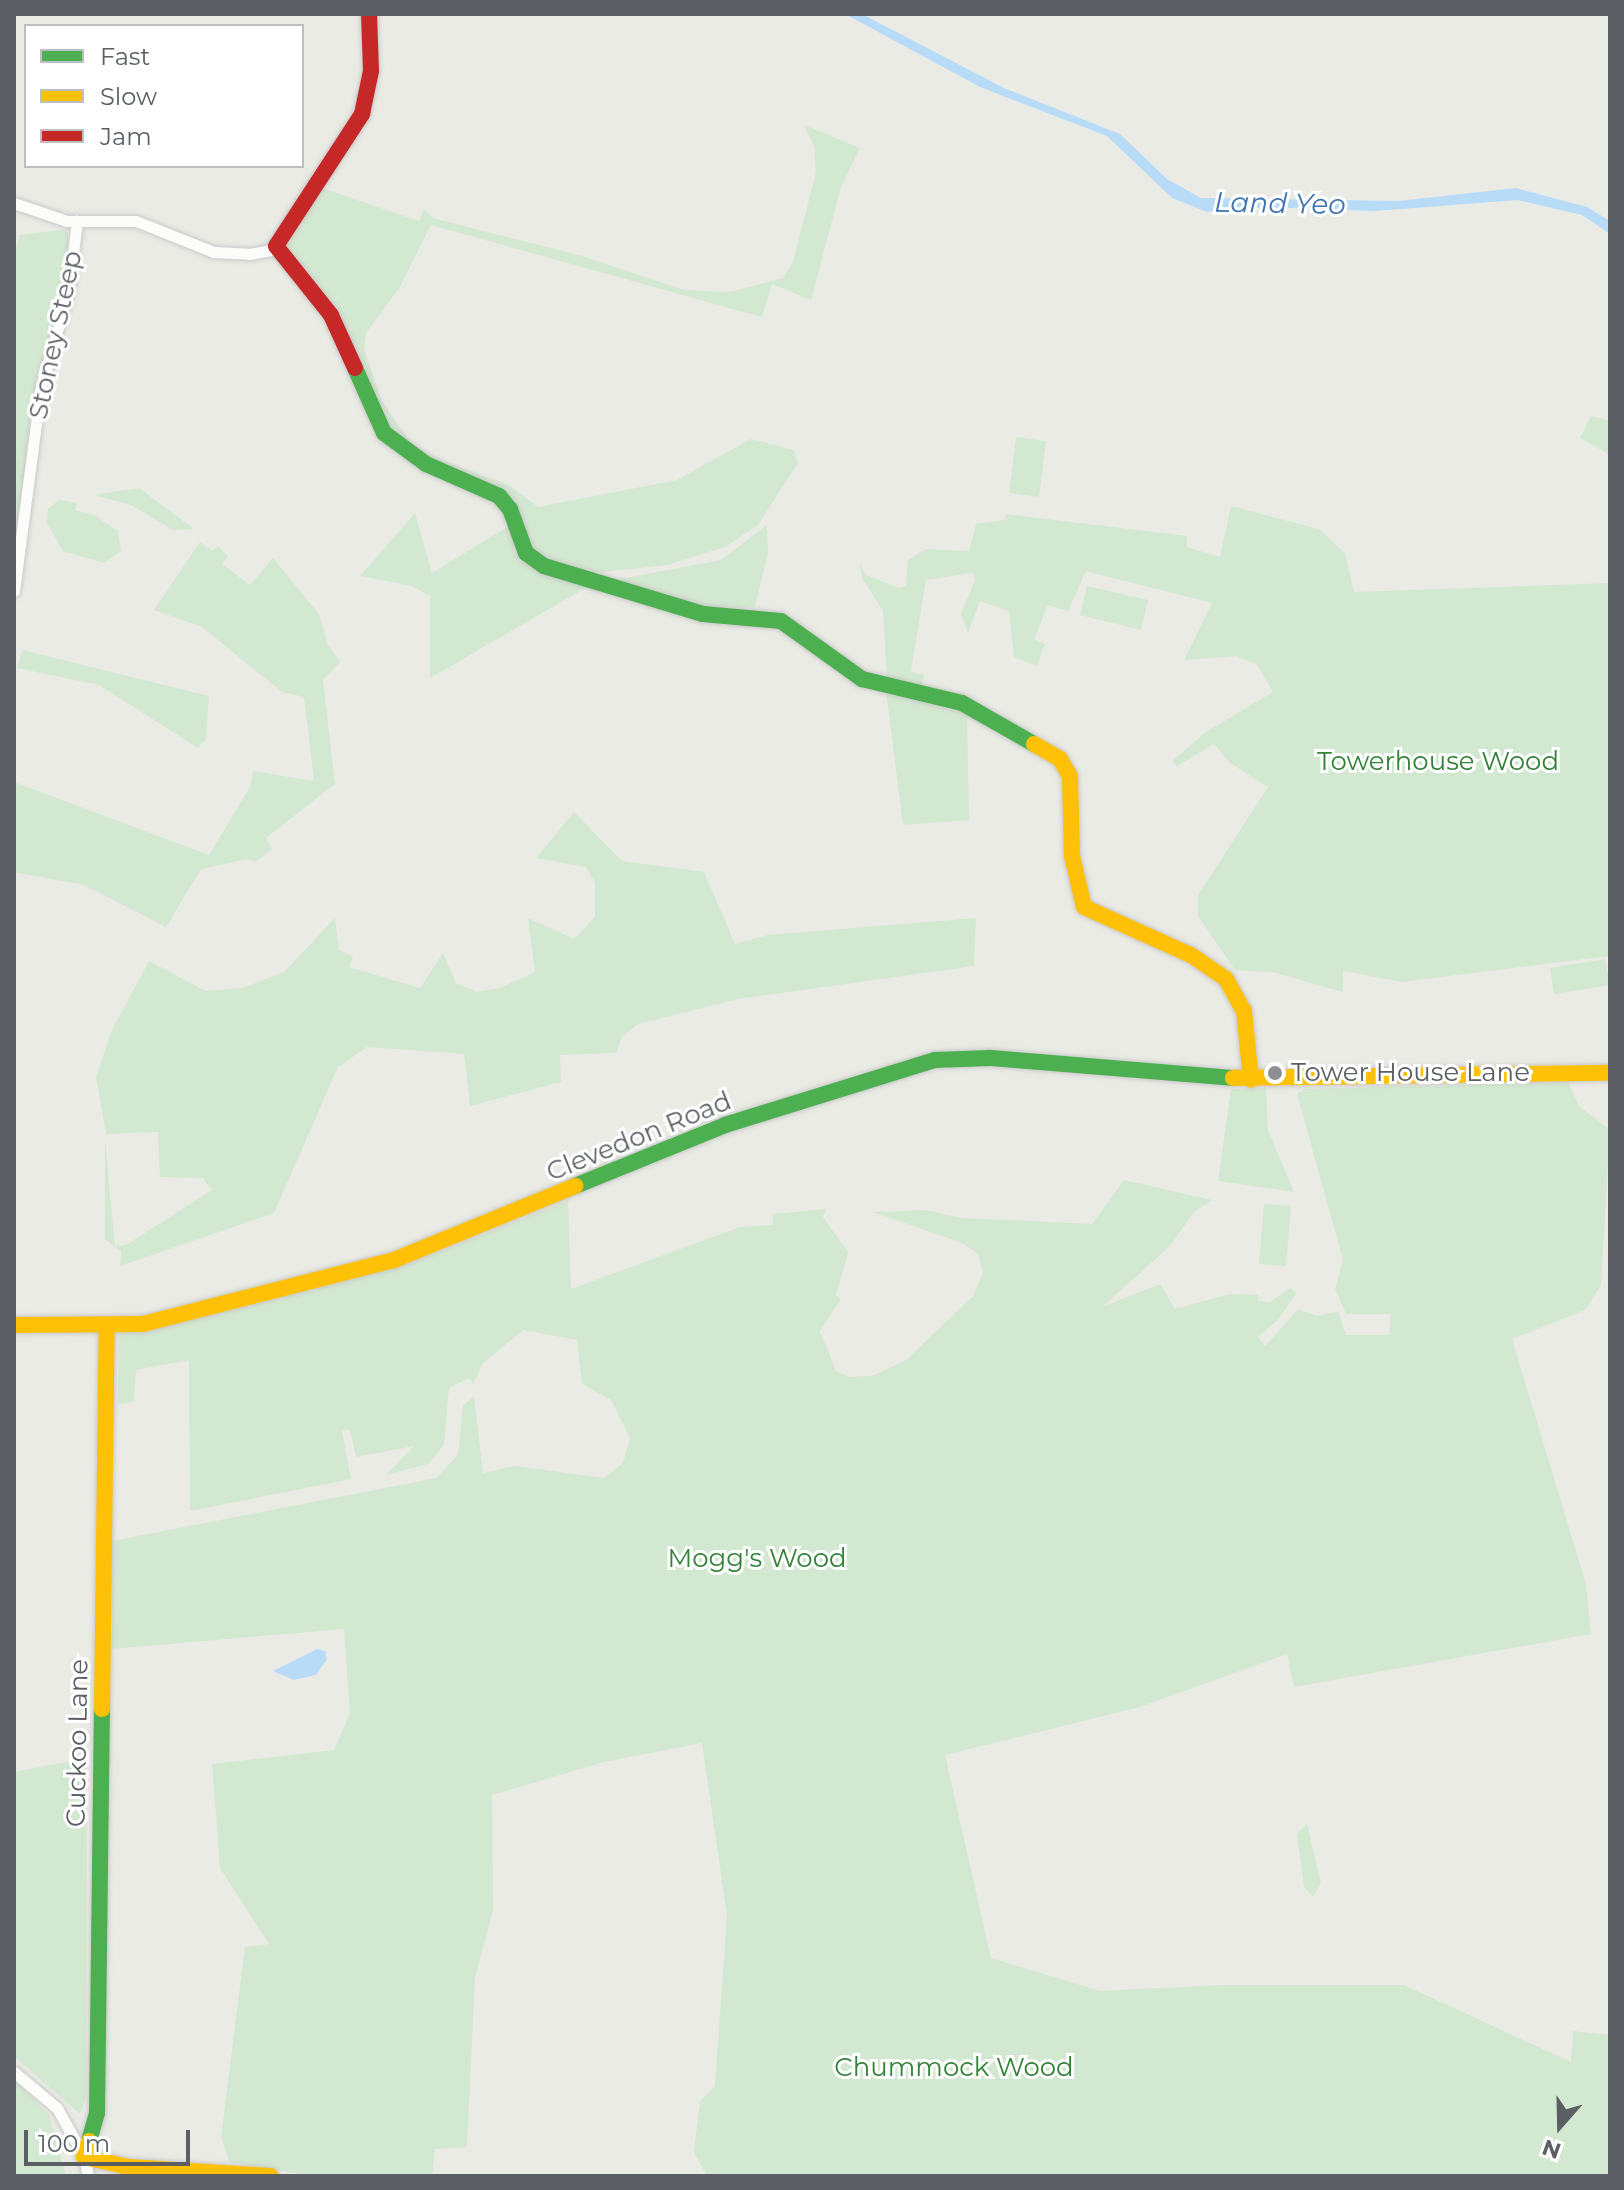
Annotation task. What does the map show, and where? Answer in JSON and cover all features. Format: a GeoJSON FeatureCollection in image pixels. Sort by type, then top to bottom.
{"type":"FeatureCollection","features":[{"type":"Feature","properties":{"kind":"street"},"geometry":{"type":"LineString","coordinates":[[14,203],[58,220],[126,219],[214,252],[257,254],[276,249],[362,114],[371,71],[369,14]]}},
{"type":"Feature","properties":{"kind":"street","name":"Stoney Steep"},"geometry":{"type":"LineString","coordinates":[[14,591],[41,387],[68,293],[77,221]]}},
{"type":"Feature","properties":{"kind":"street"},"geometry":{"type":"LineString","coordinates":[[276,249],[331,315],[384,433],[426,464],[499,496],[510,509],[522,546],[535,562],[703,614],[781,621],[862,679],[962,703],[1060,759],[1070,776],[1072,856],[1084,907],[1191,955],[1226,979],[1244,1011],[1251,1080]]}},
{"type":"Feature","properties":{"kind":"street","name":"Clevedon Road"},"geometry":{"type":"LineString","coordinates":[[14,1325],[107,1327],[191,1314],[441,1244],[725,1125],[926,1062],[990,1058],[1251,1080],[1610,1073]]}},
{"type":"Feature","properties":{"kind":"street","name":"Cuckoo Lane"},"geometry":{"type":"LineString","coordinates":[[84,2157],[97,2113],[107,1327]]}},
{"type":"Feature","properties":{"kind":"street"},"geometry":{"type":"LineString","coordinates":[[14,2072],[57,2108],[84,2157],[88,2176]]}},
{"type":"Feature","properties":{"kind":"street"},"geometry":{"type":"LineString","coordinates":[[84,2157],[124,2172],[271,2176]]}},
{"type":"Feature","properties":{"kind":"green space"},"geometry":{"type":"Polygon","coordinates":[[[804,125],[860,148],[841,187],[811,300],[772,284],[762,317],[431,225],[400,287],[366,333],[364,349],[382,401],[411,443],[439,459],[509,485],[538,507],[677,480],[751,439],[794,450],[798,463],[758,525],[725,547],[667,565],[593,573],[553,564],[533,552],[519,510],[386,431],[349,343],[280,249],[322,188],[419,221],[424,209],[433,218],[582,256],[684,290],[730,292],[783,278],[793,262],[816,172],[814,146],[804,125]]]}},
{"type":"Feature","properties":{"kind":"green space"},"geometry":{"type":"Polygon","coordinates":[[[68,229],[68,270],[14,553],[14,255],[20,235],[68,229]]]}},
{"type":"Feature","properties":{"kind":"green space"},"geometry":{"type":"Polygon","coordinates":[[[1591,416],[1610,421],[1610,455],[1580,438],[1591,416]]]}},
{"type":"Feature","properties":{"kind":"green space"},"geometry":{"type":"Polygon","coordinates":[[[1016,437],[1046,441],[1039,497],[1009,493],[1016,437]]]}},
{"type":"Feature","properties":{"kind":"green space"},"geometry":{"type":"Polygon","coordinates":[[[139,488],[194,529],[173,530],[131,505],[94,495],[139,488]]]}},
{"type":"Feature","properties":{"kind":"green space"},"geometry":{"type":"Polygon","coordinates":[[[59,500],[77,503],[75,510],[94,515],[118,531],[121,551],[104,563],[63,551],[47,523],[48,509],[59,500]]]}},
{"type":"Feature","properties":{"kind":"green space","name":"Towerhouse Wood"},"geometry":{"type":"Polygon","coordinates":[[[1231,506],[1319,529],[1345,553],[1354,592],[1610,583],[1610,956],[1402,982],[1343,971],[1343,992],[1273,972],[1235,970],[1198,916],[1198,895],[1268,787],[1230,763],[1214,744],[1177,766],[1172,761],[1206,732],[1273,692],[1257,665],[1236,656],[1184,660],[1212,603],[1086,571],[1068,611],[1048,605],[1034,639],[1045,644],[1037,666],[1014,657],[1009,611],[980,601],[968,634],[961,614],[975,580],[972,573],[926,580],[911,671],[924,675],[922,686],[887,681],[883,611],[862,578],[860,564],[866,575],[899,588],[906,585],[908,560],[926,549],[969,551],[976,524],[1004,520],[1006,514],[1187,536],[1187,547],[1220,557],[1231,506]]]}},
{"type":"Feature","properties":{"kind":"green space"},"geometry":{"type":"Polygon","coordinates":[[[415,513],[432,573],[512,524],[527,562],[536,570],[589,586],[430,678],[430,596],[412,586],[360,576],[415,513]]]}},
{"type":"Feature","properties":{"kind":"green space"},"geometry":{"type":"Polygon","coordinates":[[[767,525],[768,552],[755,607],[710,609],[610,581],[721,560],[767,525]]]}},
{"type":"Feature","properties":{"kind":"green space"},"geometry":{"type":"Polygon","coordinates":[[[200,542],[213,551],[218,546],[228,556],[222,564],[250,585],[273,558],[319,614],[328,645],[340,662],[323,680],[335,784],[266,838],[272,849],[255,862],[248,859],[201,869],[166,927],[84,885],[14,872],[14,782],[209,855],[251,785],[253,771],[314,781],[304,697],[282,692],[202,627],[154,610],[200,542]]]}},
{"type":"Feature","properties":{"kind":"green space"},"geometry":{"type":"Polygon","coordinates":[[[1087,586],[1148,600],[1141,630],[1080,615],[1087,586]]]}},
{"type":"Feature","properties":{"kind":"green space"},"geometry":{"type":"Polygon","coordinates":[[[22,650],[209,696],[206,739],[198,748],[99,685],[17,668],[22,650]]]}},
{"type":"Feature","properties":{"kind":"green space"},"geometry":{"type":"Polygon","coordinates":[[[886,690],[967,710],[969,820],[903,825],[886,690]]]}},
{"type":"Feature","properties":{"kind":"green space"},"geometry":{"type":"Polygon","coordinates":[[[574,812],[622,861],[704,872],[735,944],[768,935],[976,918],[974,966],[738,999],[638,1024],[622,1037],[616,1053],[560,1055],[561,1082],[470,1106],[464,1054],[367,1047],[338,1067],[274,1213],[120,1266],[121,1251],[105,1239],[105,1140],[115,1246],[126,1245],[212,1190],[203,1178],[160,1177],[158,1132],[106,1134],[96,1077],[111,1032],[149,961],[206,991],[243,988],[284,972],[335,918],[339,950],[353,957],[349,967],[420,988],[443,953],[456,983],[477,992],[500,988],[535,972],[528,918],[574,939],[595,917],[595,883],[586,867],[536,858],[574,812]]]}},
{"type":"Feature","properties":{"kind":"green space"},"geometry":{"type":"Polygon","coordinates":[[[1605,959],[1610,985],[1554,994],[1550,968],[1605,959]]]}},
{"type":"Feature","properties":{"kind":"green space"},"geometry":{"type":"Polygon","coordinates":[[[1568,1082],[1579,1106],[1610,1130],[1601,1285],[1585,1310],[1512,1339],[1586,1584],[1591,1634],[1294,1687],[1287,1654],[1140,1707],[945,1755],[991,1958],[1100,1991],[1222,1985],[1404,1985],[1571,2062],[1573,2031],[1610,2035],[1610,2176],[707,2176],[694,2152],[700,2101],[715,2086],[727,1916],[702,1743],[604,1762],[492,1795],[493,1910],[475,1978],[467,2147],[435,2149],[432,2176],[311,2176],[229,2162],[221,2137],[245,1947],[269,1944],[220,1868],[212,1764],[334,1750],[350,1714],[344,1629],[112,1649],[112,1541],[436,1478],[458,1455],[463,1406],[474,1396],[483,1473],[515,1466],[604,1478],[623,1463],[630,1438],[611,1400],[582,1384],[577,1340],[523,1330],[483,1363],[473,1384],[469,1378],[449,1388],[444,1445],[428,1464],[386,1475],[414,1446],[356,1457],[350,1430],[342,1431],[351,1479],[190,1511],[189,1360],[136,1370],[134,1401],[118,1405],[119,1333],[238,1309],[363,1275],[444,1250],[568,1201],[571,1289],[740,1227],[773,1225],[772,1214],[826,1209],[823,1217],[848,1252],[836,1295],[841,1299],[820,1331],[836,1371],[850,1377],[872,1376],[906,1360],[973,1296],[983,1273],[978,1254],[962,1243],[873,1212],[925,1210],[962,1218],[1092,1224],[1124,1180],[1212,1200],[1194,1212],[1170,1246],[1102,1307],[1160,1284],[1175,1309],[1229,1294],[1258,1295],[1258,1301],[1270,1302],[1290,1288],[1297,1292],[1278,1320],[1258,1337],[1265,1346],[1298,1309],[1317,1316],[1338,1311],[1346,1335],[1389,1335],[1391,1314],[1346,1314],[1335,1289],[1343,1260],[1297,1094],[1304,1089],[1568,1082]]]}},
{"type":"Feature","properties":{"kind":"green space"},"geometry":{"type":"Polygon","coordinates":[[[1266,1088],[1268,1130],[1294,1192],[1218,1181],[1231,1089],[1266,1088]]]}},
{"type":"Feature","properties":{"kind":"green space"},"geometry":{"type":"Polygon","coordinates":[[[1264,1204],[1291,1206],[1286,1266],[1259,1264],[1264,1204]]]}},
{"type":"Feature","properties":{"kind":"green space"},"geometry":{"type":"Polygon","coordinates":[[[87,1758],[86,2098],[80,2114],[14,2056],[14,1772],[87,1758]]]}},
{"type":"Feature","properties":{"kind":"green space"},"geometry":{"type":"Polygon","coordinates":[[[1307,1824],[1321,1883],[1313,1897],[1304,1887],[1297,1834],[1307,1824]]]}},
{"type":"Feature","properties":{"kind":"green space"},"geometry":{"type":"Polygon","coordinates":[[[14,2079],[49,2115],[66,2176],[14,2176],[14,2079]]]}},
{"type":"Feature","properties":{"kind":"water","name":"Land Yeo"},"geometry":{"type":"Polygon","coordinates":[[[845,14],[862,14],[1004,88],[1120,134],[1167,179],[1201,198],[1398,201],[1516,188],[1587,207],[1610,221],[1610,234],[1582,215],[1518,200],[1375,211],[1266,207],[1207,212],[1172,198],[1107,136],[980,87],[845,14]]]}},
{"type":"Feature","properties":{"kind":"water"},"geometry":{"type":"Polygon","coordinates":[[[317,1649],[325,1651],[327,1659],[316,1675],[294,1680],[273,1671],[317,1649]]]}},
{"type":"Feature","properties":{"kind":"traffic: fast"},"geometry":{"type":"LineString","coordinates":[[355,368],[384,433],[426,464],[499,496],[510,509],[526,553],[544,566],[703,614],[781,621],[862,679],[962,703],[1034,744]]}},
{"type":"Feature","properties":{"kind":"traffic: fast"},"geometry":{"type":"LineString","coordinates":[[575,1186],[725,1125],[935,1060],[990,1058],[1233,1078]]}},
{"type":"Feature","properties":{"kind":"traffic: fast"},"geometry":{"type":"LineString","coordinates":[[89,2141],[97,2113],[102,1709]]}},
{"type":"Feature","properties":{"kind":"traffic: slow"},"geometry":{"type":"LineString","coordinates":[[1034,744],[1060,759],[1070,776],[1072,856],[1084,907],[1191,955],[1226,979],[1244,1011],[1251,1080]]}},
{"type":"Feature","properties":{"kind":"traffic: slow"},"geometry":{"type":"LineString","coordinates":[[1233,1078],[1610,1073]]}},
{"type":"Feature","properties":{"kind":"traffic: slow"},"geometry":{"type":"LineString","coordinates":[[14,1325],[143,1324],[394,1260],[575,1186]]}},
{"type":"Feature","properties":{"kind":"traffic: slow"},"geometry":{"type":"LineString","coordinates":[[102,1709],[107,1327]]}},
{"type":"Feature","properties":{"kind":"traffic: slow"},"geometry":{"type":"LineString","coordinates":[[89,2141],[84,2157],[129,2167],[271,2176]]}},
{"type":"Feature","properties":{"kind":"traffic: jam"},"geometry":{"type":"LineString","coordinates":[[355,368],[331,315],[276,246],[362,114],[371,71],[369,14]]}},
{"type":"Feature","properties":{"kind":"place","name":"Tower House Lane"},"geometry":{"type":"Point","coordinates":[1275,1073]}},
{"type":"Feature","properties":{"kind":"park label","name":"Mogg's Wood"},"geometry":{"type":"Point","coordinates":[757,1559]}},
{"type":"Feature","properties":{"kind":"park label","name":"Chummock Wood"},"geometry":{"type":"Point","coordinates":[954,2068]}}]}
